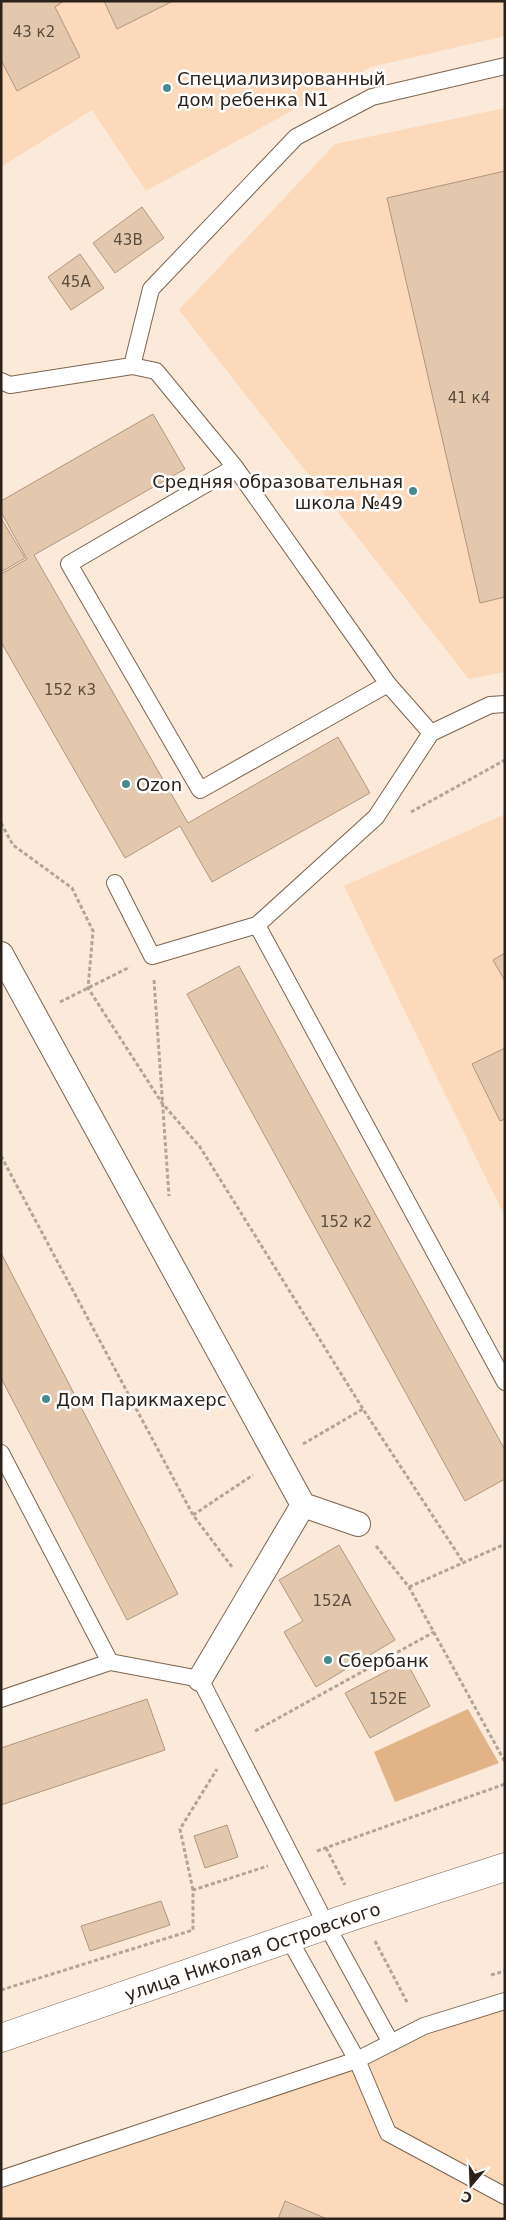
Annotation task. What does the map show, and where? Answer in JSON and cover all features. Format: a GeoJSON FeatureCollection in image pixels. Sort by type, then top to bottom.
{"type":"FeatureCollection","features":[{"type":"Feature","properties":{"kind":"main road","name":"улица Николая Островского"},"geometry":{"type":"LineString","coordinates":[[1,2038],[505,1867]]}},
{"type":"Feature","properties":{"kind":"street"},"geometry":{"type":"LineString","coordinates":[[1,954],[303,1505],[358,1524]]}},
{"type":"Feature","properties":{"kind":"street"},"geometry":{"type":"LineString","coordinates":[[200,1680],[303,1505]]}},
{"type":"Feature","properties":{"kind":"lane"},"geometry":{"type":"LineString","coordinates":[[132,366],[151,289],[296,137],[372,97],[505,66]]}},
{"type":"Feature","properties":{"kind":"lane"},"geometry":{"type":"LineString","coordinates":[[1,381],[10,384],[132,366],[156,372],[235,467],[388,684],[431,733]]}},
{"type":"Feature","properties":{"kind":"lane"},"geometry":{"type":"LineString","coordinates":[[235,467],[69,564],[200,790],[388,684]]}},
{"type":"Feature","properties":{"kind":"lane"},"geometry":{"type":"LineString","coordinates":[[115,883],[152,956],[257,925],[376,817],[431,733],[490,705],[505,704]]}},
{"type":"Feature","properties":{"kind":"lane"},"geometry":{"type":"LineString","coordinates":[[257,925],[505,1382]]}},
{"type":"Feature","properties":{"kind":"lane"},"geometry":{"type":"LineString","coordinates":[[1,1453],[110,1662]]}},
{"type":"Feature","properties":{"kind":"lane"},"geometry":{"type":"LineString","coordinates":[[1,1699],[110,1662],[200,1680],[327,1926],[391,2043]]}},
{"type":"Feature","properties":{"kind":"lane"},"geometry":{"type":"LineString","coordinates":[[289,1939],[357,2060],[388,2133],[505,2196]]}},
{"type":"Feature","properties":{"kind":"lane"},"geometry":{"type":"LineString","coordinates":[[1,2179],[357,2060],[424,2026],[505,2001]]}},
{"type":"Feature","properties":{"kind":"path"},"geometry":{"type":"LineString","coordinates":[[410,813],[505,760]]}},
{"type":"Feature","properties":{"kind":"path"},"geometry":{"type":"LineString","coordinates":[[1,823],[13,845],[72,888],[93,931],[88,988],[162,1103],[200,1147],[363,1409],[463,1562]]}},
{"type":"Feature","properties":{"kind":"path"},"geometry":{"type":"LineString","coordinates":[[34,1015],[152,956],[169,1201]]}},
{"type":"Feature","properties":{"kind":"path"},"geometry":{"type":"LineString","coordinates":[[1,1156],[193,1515],[251,1593]]}},
{"type":"Feature","properties":{"kind":"path"},"geometry":{"type":"LineString","coordinates":[[193,1515],[278,1458],[363,1409]]}},
{"type":"Feature","properties":{"kind":"path"},"geometry":{"type":"LineString","coordinates":[[358,1524],[409,1587],[505,1762]]}},
{"type":"Feature","properties":{"kind":"path"},"geometry":{"type":"LineString","coordinates":[[409,1587],[505,1544]]}},
{"type":"Feature","properties":{"kind":"path"},"geometry":{"type":"LineString","coordinates":[[1,1990],[193,1930],[193,1890],[180,1829],[233,1743],[434,1632]]}},
{"type":"Feature","properties":{"kind":"path"},"geometry":{"type":"LineString","coordinates":[[193,1890],[292,1858],[505,1784]]}},
{"type":"Feature","properties":{"kind":"shaded area","name":"Специализированный дом ребенка N1"},"geometry":{"type":"Polygon","coordinates":[[[1,1],[505,1],[505,36],[371,67],[146,191],[92,110],[1,167],[1,1]]]}},
{"type":"Feature","properties":{"kind":"shaded area","name":"Средняя образовательная школа №49"},"geometry":{"type":"Polygon","coordinates":[[[505,108],[505,672],[469,679],[179,310],[335,144],[505,108]]]}},
{"type":"Feature","properties":{"kind":"shaded area"},"geometry":{"type":"Polygon","coordinates":[[[505,814],[505,1217],[344,886],[505,814]]]}},
{"type":"Feature","properties":{"kind":"shaded area"},"geometry":{"type":"Polygon","coordinates":[[[468,1709],[499,1763],[395,1802],[374,1752],[468,1709]]]}},
{"type":"Feature","properties":{"kind":"shaded area"},"geometry":{"type":"Polygon","coordinates":[[[505,2007],[505,2219],[1,2219],[1,2171],[378,2053],[505,2007]]]}},
{"type":"Feature","properties":{"kind":"building"},"geometry":{"type":"Polygon","coordinates":[[[1,1],[64,1],[55,7],[80,57],[17,91],[1,60],[1,1]]]}},
{"type":"Feature","properties":{"kind":"building"},"geometry":{"type":"Polygon","coordinates":[[[104,1],[173,1],[117,29],[104,1]]]}},
{"type":"Feature","properties":{"kind":"building"},"geometry":{"type":"Polygon","coordinates":[[[505,171],[505,597],[480,603],[387,198],[505,171]]]}},
{"type":"Feature","properties":{"kind":"building"},"geometry":{"type":"Polygon","coordinates":[[[142,207],[164,238],[115,273],[93,243],[142,207]]]}},
{"type":"Feature","properties":{"kind":"building"},"geometry":{"type":"Polygon","coordinates":[[[80,254],[104,288],[71,310],[48,277],[80,254]]]}},
{"type":"Feature","properties":{"kind":"building"},"geometry":{"type":"Polygon","coordinates":[[[153,414],[185,469],[34,555],[188,823],[338,737],[370,793],[212,882],[180,826],[125,858],[1,642],[1,574],[27,559],[1,512],[1,501],[153,414]]]}},
{"type":"Feature","properties":{"kind":"building"},"geometry":{"type":"Polygon","coordinates":[[[1,518],[25,558],[1,572],[1,518]]]}},
{"type":"Feature","properties":{"kind":"building"},"geometry":{"type":"Polygon","coordinates":[[[505,953],[505,981],[493,960],[505,953]]]}},
{"type":"Feature","properties":{"kind":"building"},"geometry":{"type":"Polygon","coordinates":[[[239,966],[505,1450],[505,1479],[465,1501],[187,994],[239,966]]]}},
{"type":"Feature","properties":{"kind":"building"},"geometry":{"type":"Polygon","coordinates":[[[505,1048],[505,1119],[500,1121],[472,1064],[505,1048]]]}},
{"type":"Feature","properties":{"kind":"building"},"geometry":{"type":"Polygon","coordinates":[[[1,1253],[178,1594],[127,1620],[1,1378],[1,1253]]]}},
{"type":"Feature","properties":{"kind":"building"},"geometry":{"type":"Polygon","coordinates":[[[339,1545],[395,1640],[316,1687],[284,1632],[303,1621],[279,1580],[339,1545]]]}},
{"type":"Feature","properties":{"kind":"building"},"geometry":{"type":"Polygon","coordinates":[[[406,1661],[430,1706],[370,1738],[345,1693],[406,1661]]]}},
{"type":"Feature","properties":{"kind":"building"},"geometry":{"type":"Polygon","coordinates":[[[147,1699],[165,1750],[1,1805],[1,1748],[147,1699]]]}},
{"type":"Feature","properties":{"kind":"building"},"geometry":{"type":"Polygon","coordinates":[[[227,1825],[238,1857],[205,1868],[194,1836],[227,1825]]]}},
{"type":"Feature","properties":{"kind":"building"},"geometry":{"type":"Polygon","coordinates":[[[161,1901],[170,1925],[90,1951],[81,1926],[161,1901]]]}},
{"type":"Feature","properties":{"kind":"building"},"geometry":{"type":"Polygon","coordinates":[[[285,2201],[327,2219],[278,2219],[285,2201]]]}},
{"type":"Feature","properties":{"kind":"place","name":"Специализированный дом ребенка N1"},"geometry":{"type":"Point","coordinates":[167,88]}},
{"type":"Feature","properties":{"kind":"place","name":"Средняя образовательная школа №49"},"geometry":{"type":"Point","coordinates":[413,491]}},
{"type":"Feature","properties":{"kind":"place","name":"Ozon"},"geometry":{"type":"Point","coordinates":[126,784]}},
{"type":"Feature","properties":{"kind":"place","name":"Дом Парикмахерс"},"geometry":{"type":"Point","coordinates":[46,1399]}},
{"type":"Feature","properties":{"kind":"place","name":"Сбербанк"},"geometry":{"type":"Point","coordinates":[328,1660]}}]}
